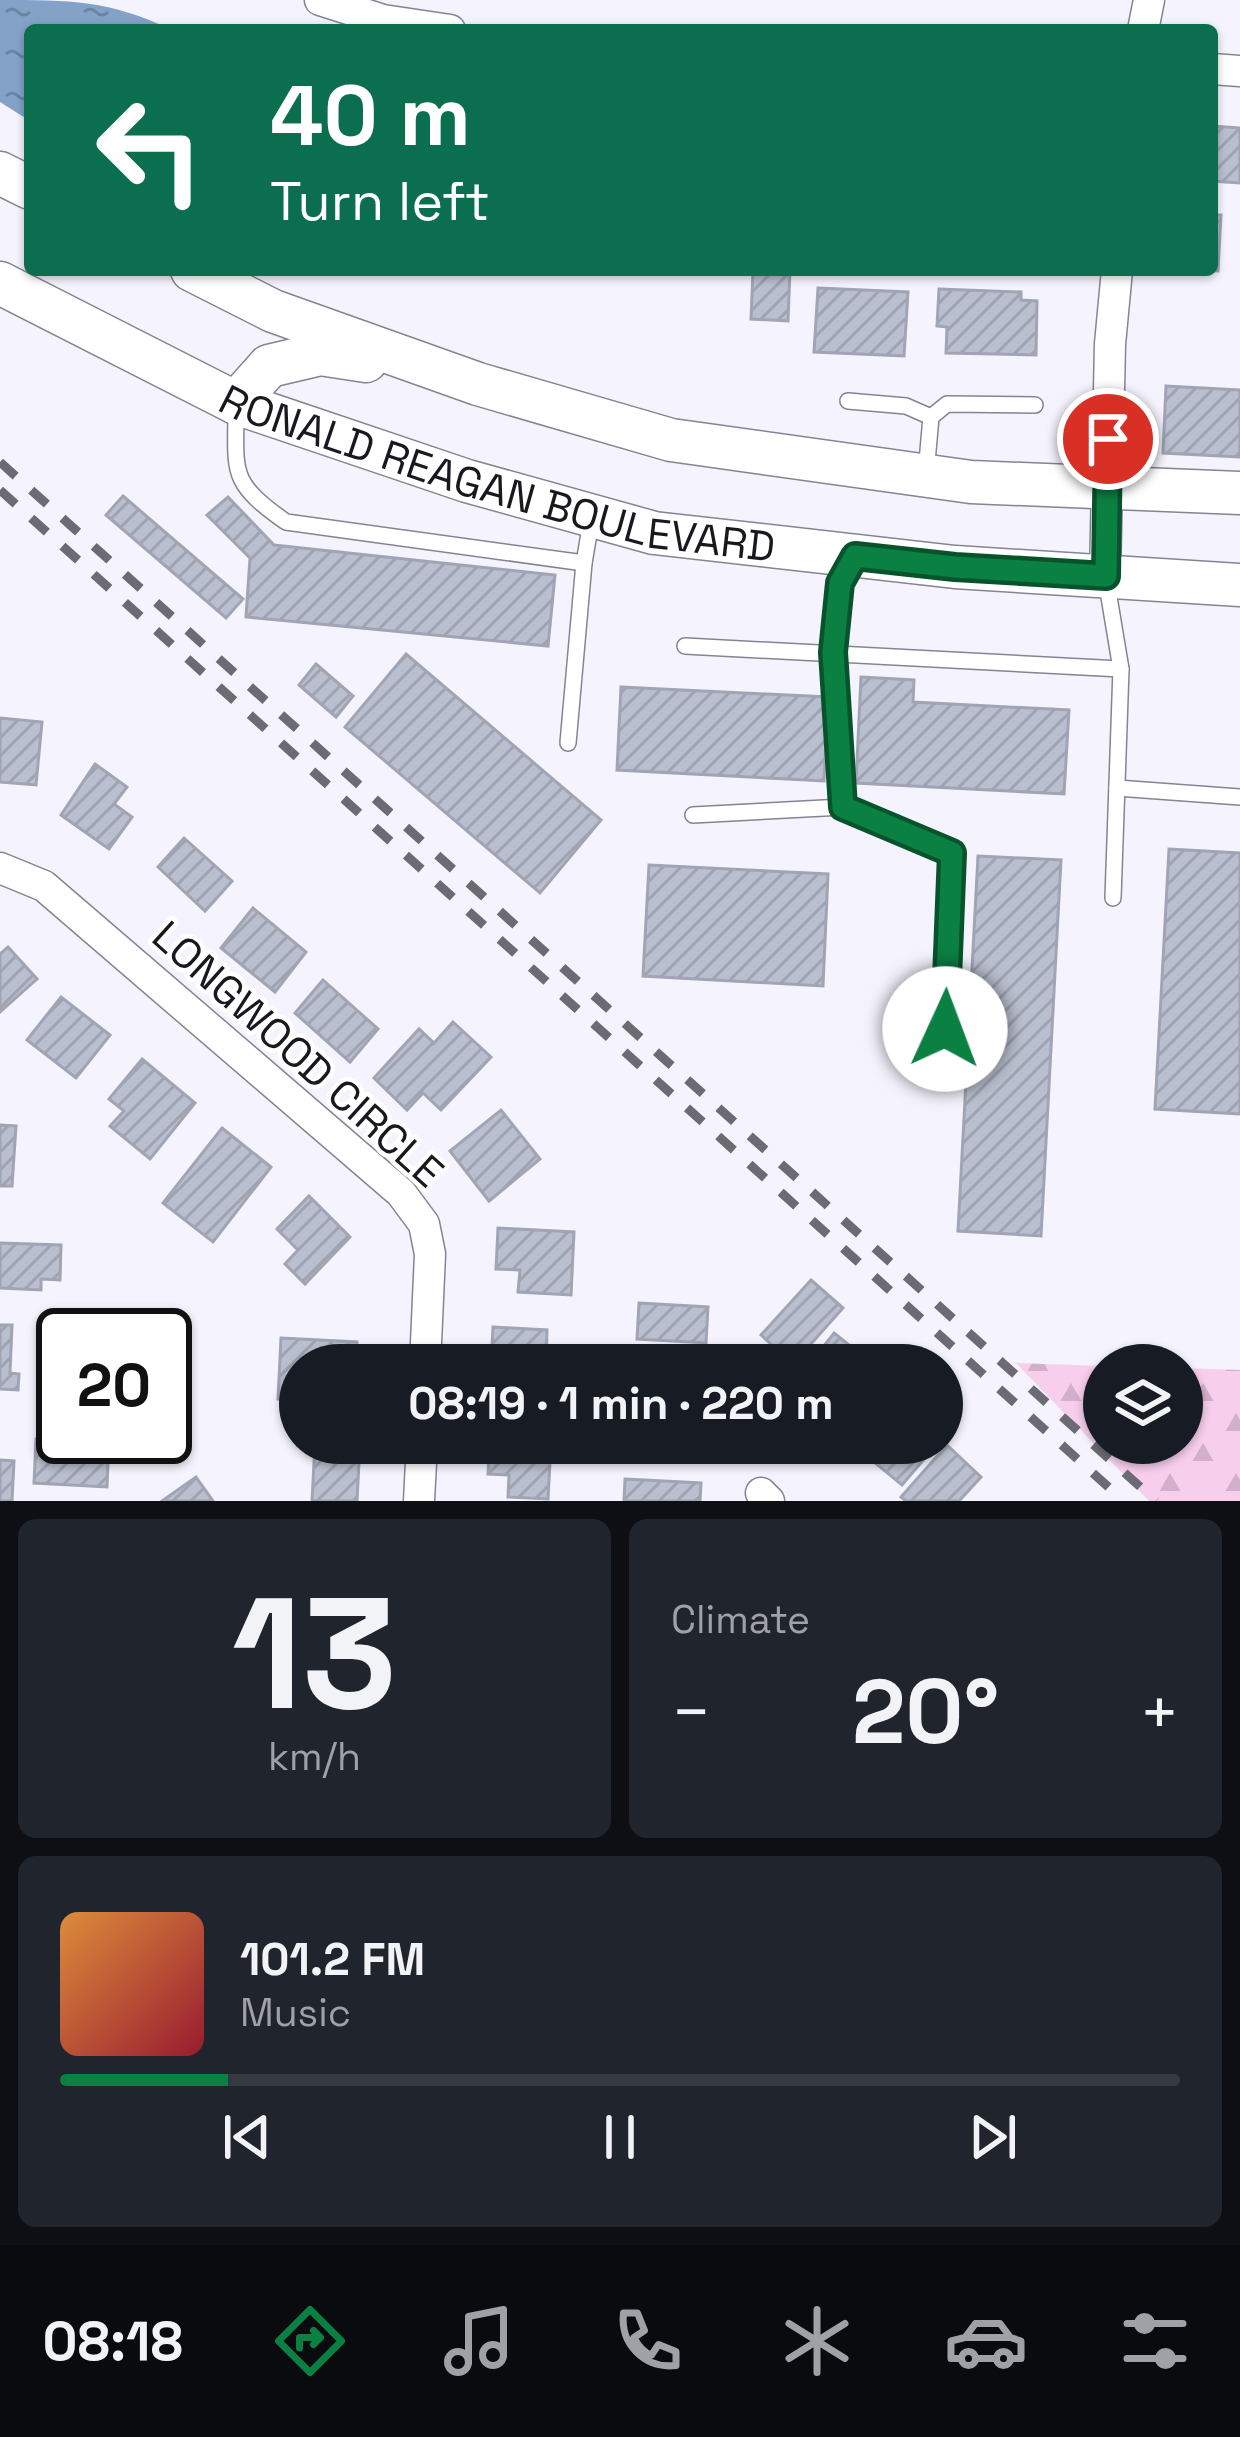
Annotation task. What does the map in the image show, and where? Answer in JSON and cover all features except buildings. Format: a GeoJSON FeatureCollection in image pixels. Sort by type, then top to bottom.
{"type":"FeatureCollection","features":[{"type":"Feature","properties":{"kind":"main road","name":"RONALD REAGAN BOULEVARD"},"geometry":{"type":"LineString","coordinates":[[204,276],[273,311],[478,384],[671,440],[970,482],[1240,493]]}},
{"type":"Feature","properties":{"kind":"main road","name":"RONALD REAGAN BOULEVARD"},"geometry":{"type":"LineString","coordinates":[[0,284],[236,403],[467,481],[654,533],[955,567],[1240,585]]}},
{"type":"Feature","properties":{"kind":"main road"},"geometry":{"type":"LineString","coordinates":[[236,403],[269,366],[320,354],[478,384]]}},
{"type":"Feature","properties":{"kind":"street"},"geometry":{"type":"LineString","coordinates":[[320,0],[410,24]]}},
{"type":"Feature","properties":{"kind":"street"},"geometry":{"type":"LineString","coordinates":[[1106,576],[1117,276]]}},
{"type":"Feature","properties":{"kind":"street","name":"LONGWOOD CIRCLE"},"geometry":{"type":"LineString","coordinates":[[0,868],[44,886],[401,1193],[424,1224],[430,1254],[426,1344]]}},
{"type":"Feature","properties":{"kind":"street"},"geometry":{"type":"LineString","coordinates":[[419,1501],[421,1464]]}},
{"type":"Feature","properties":{"kind":"lane"},"geometry":{"type":"LineString","coordinates":[[848,401],[906,406],[931,417]]}},
{"type":"Feature","properties":{"kind":"lane"},"geometry":{"type":"LineString","coordinates":[[236,403],[236,473],[260,503],[286,522],[584,563]]}},
{"type":"Feature","properties":{"kind":"lane"},"geometry":{"type":"LineString","coordinates":[[926,476],[931,417],[947,404],[1035,405]]}},
{"type":"Feature","properties":{"kind":"lane"},"geometry":{"type":"LineString","coordinates":[[568,743],[592,516]]}},
{"type":"Feature","properties":{"kind":"lane"},"geometry":{"type":"LineString","coordinates":[[843,807],[833,652],[840,583],[855,556]]}},
{"type":"Feature","properties":{"kind":"lane"},"geometry":{"type":"LineString","coordinates":[[1106,576],[1121,669],[1113,898]]}},
{"type":"Feature","properties":{"kind":"lane"},"geometry":{"type":"LineString","coordinates":[[685,646],[1121,669]]}},
{"type":"Feature","properties":{"kind":"lane"},"geometry":{"type":"LineString","coordinates":[[1117,788],[1240,797]]}},
{"type":"Feature","properties":{"kind":"lane"},"geometry":{"type":"LineString","coordinates":[[693,815],[843,807],[952,853],[945,1029]]}},
{"type":"Feature","properties":{"kind":"green space"},"geometry":{"type":"Polygon","coordinates":[[[1016,1363],[1083,1365],[1083,1433],[1016,1363]]]}},
{"type":"Feature","properties":{"kind":"green space"},"geometry":{"type":"Polygon","coordinates":[[[1203,1369],[1240,1370],[1240,1501],[1149,1501],[1113,1464],[1203,1464],[1203,1369]]]}},
{"type":"Feature","properties":{"kind":"water"},"geometry":{"type":"Polygon","coordinates":[[[0,0],[89,4],[156,24],[24,24],[24,117],[0,102],[0,0]]]}},
{"type":"Feature","properties":{"kind":"railway"},"geometry":{"type":"LineString","coordinates":[[0,462],[1156,1501]]}},
{"type":"Feature","properties":{"kind":"railway"},"geometry":{"type":"LineString","coordinates":[[0,490],[1124,1501]]}},
{"type":"Feature","properties":{"kind":"route"},"geometry":{"type":"LineString","coordinates":[[945,1029],[952,853],[843,807],[833,652],[840,583],[855,556],[1106,576],[1108,439]]}}]}
